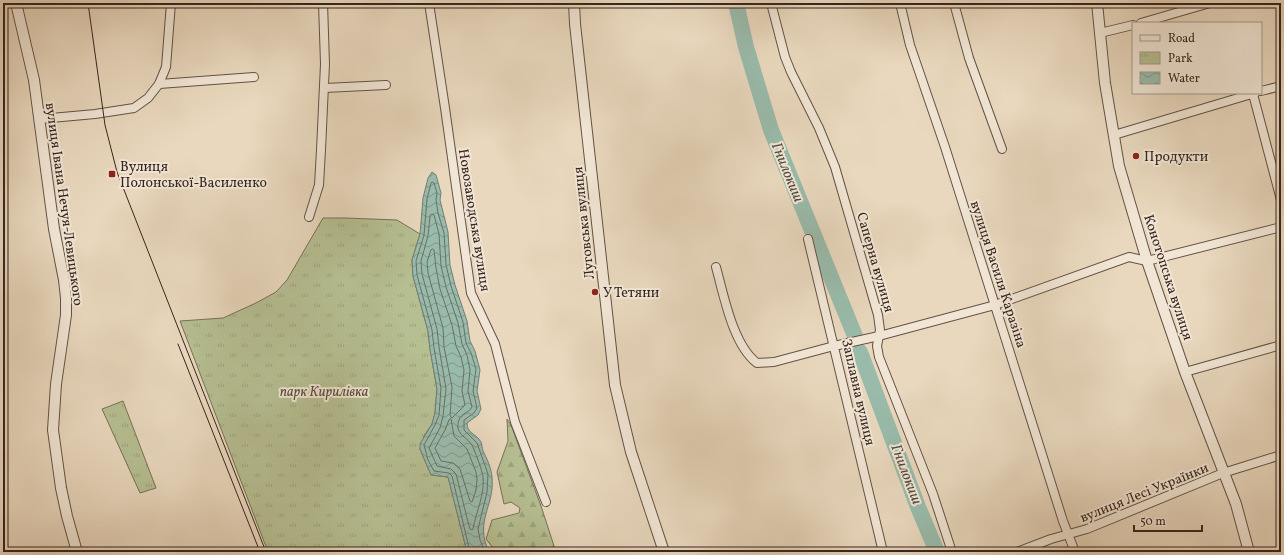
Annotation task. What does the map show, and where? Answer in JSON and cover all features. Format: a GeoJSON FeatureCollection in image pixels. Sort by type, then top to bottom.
{"type":"FeatureCollection","features":[{"type":"Feature","properties":{"kind":"street","name":"вулиця Івана Нечуя-Левицького"},"geometry":{"type":"LineString","coordinates":[[16,3],[34,80],[54,229],[64,280],[66,315],[56,384],[53,430],[61,488],[77,552]]}},
{"type":"Feature","properties":{"kind":"street"},"geometry":{"type":"LineString","coordinates":[[40,119],[95,114],[134,108],[148,98],[160,84],[166,67],[171,3]]}},
{"type":"Feature","properties":{"kind":"street"},"geometry":{"type":"LineString","coordinates":[[309,217],[319,185],[325,88],[323,3]]}},
{"type":"Feature","properties":{"kind":"street","name":"Новозаводська вулиця"},"geometry":{"type":"LineString","coordinates":[[429,3],[471,293],[495,344],[515,422],[546,502]]}},
{"type":"Feature","properties":{"kind":"street","name":"Луговська вулиця"},"geometry":{"type":"LineString","coordinates":[[574,3],[575,24],[615,385],[631,452],[664,552]]}},
{"type":"Feature","properties":{"kind":"street","name":"Саперна вулиця"},"geometry":{"type":"LineString","coordinates":[[771,3],[785,57],[819,128],[835,167],[878,315],[879,336],[877,346],[879,357],[933,494],[952,552]]}},
{"type":"Feature","properties":{"kind":"street","name":"вулиця Василя Каразіна"},"geometry":{"type":"LineString","coordinates":[[900,3],[910,45],[945,147],[1063,521],[1075,552]]}},
{"type":"Feature","properties":{"kind":"street"},"geometry":{"type":"LineString","coordinates":[[954,3],[969,58],[1002,149]]}},
{"type":"Feature","properties":{"kind":"street","name":"Конотопська вулиця"},"geometry":{"type":"LineString","coordinates":[[1097,3],[1104,83],[1119,166],[1185,372],[1236,504],[1249,552]]}},
{"type":"Feature","properties":{"kind":"street"},"geometry":{"type":"LineString","coordinates":[[1144,22],[1210,3]]}},
{"type":"Feature","properties":{"kind":"street"},"geometry":{"type":"LineString","coordinates":[[1100,33],[1132,25]]}},
{"type":"Feature","properties":{"kind":"street"},"geometry":{"type":"LineString","coordinates":[[160,84],[254,77]]}},
{"type":"Feature","properties":{"kind":"street"},"geometry":{"type":"LineString","coordinates":[[325,88],[386,85]]}},
{"type":"Feature","properties":{"kind":"street"},"geometry":{"type":"LineString","coordinates":[[1262,91],[1281,86]]}},
{"type":"Feature","properties":{"kind":"street"},"geometry":{"type":"LineString","coordinates":[[1114,135],[1251,94]]}},
{"type":"Feature","properties":{"kind":"street"},"geometry":{"type":"LineString","coordinates":[[1254,94],[1281,200]]}},
{"type":"Feature","properties":{"kind":"street"},"geometry":{"type":"LineString","coordinates":[[716,267],[730,317],[743,347],[750,358],[757,363],[774,362],[995,305],[1129,257],[1148,260],[1281,227]]}},
{"type":"Feature","properties":{"kind":"street","name":"Заплавна вулиця"},"geometry":{"type":"LineString","coordinates":[[808,239],[883,552]]}},
{"type":"Feature","properties":{"kind":"street"},"geometry":{"type":"LineString","coordinates":[[1185,372],[1281,345]]}},
{"type":"Feature","properties":{"kind":"street","name":"вулиця Лесі Українки"},"geometry":{"type":"LineString","coordinates":[[1017,552],[1051,539],[1087,530],[1224,473],[1281,455]]}},
{"type":"Feature","properties":{"kind":"green space","name":"парк Кирилівка"},"geometry":{"type":"Polygon","coordinates":[[[323,218],[397,220],[420,234],[412,260],[413,276],[428,331],[437,389],[435,413],[432,424],[424,436],[420,449],[431,475],[448,477],[467,552],[268,552],[180,321],[223,318],[276,292],[287,280],[323,218]]]}},
{"type":"Feature","properties":{"kind":"green space"},"geometry":{"type":"Polygon","coordinates":[[[123,401],[156,488],[140,493],[102,409],[123,401]]]}},
{"type":"Feature","properties":{"kind":"green space"},"geometry":{"type":"Polygon","coordinates":[[[507,419],[511,425],[541,506],[556,552],[496,552],[486,539],[492,520],[519,513],[520,508],[511,502],[504,504],[497,472],[508,441],[507,419]]]}},
{"type":"Feature","properties":{"kind":"water"},"geometry":{"type":"Polygon","coordinates":[[[432,172],[436,175],[441,193],[440,200],[448,232],[450,265],[467,321],[470,341],[475,351],[480,370],[477,391],[481,409],[478,415],[467,423],[467,427],[481,442],[483,451],[489,463],[492,477],[491,497],[484,522],[485,541],[489,552],[467,552],[448,477],[431,475],[420,449],[420,444],[432,424],[435,413],[437,389],[428,331],[413,276],[412,260],[420,234],[423,198],[428,178],[432,172]]]}},
{"type":"Feature","properties":{"kind":"waterway","name":"Гнилокиш"},"geometry":{"type":"LineString","coordinates":[[736,3],[746,47],[771,130],[855,336]]}},
{"type":"Feature","properties":{"kind":"waterway","name":"Гнилокиш"},"geometry":{"type":"LineString","coordinates":[[860,352],[918,507],[937,552]]}},
{"type":"Feature","properties":{"kind":"tram line"},"geometry":{"type":"LineString","coordinates":[[88,3],[105,125],[117,172],[266,552]]}},
{"type":"Feature","properties":{"kind":"tram line"},"geometry":{"type":"LineString","coordinates":[[178,344],[260,552]]}},
{"type":"Feature","properties":{"kind":"place","name":"Продукти"},"geometry":{"type":"Point","coordinates":[1136,156]}},
{"type":"Feature","properties":{"kind":"place","name":"Вулиця Полонської-Василенко"},"geometry":{"type":"Point","coordinates":[112,174]}},
{"type":"Feature","properties":{"kind":"place","name":"У Тетяни"},"geometry":{"type":"Point","coordinates":[595,292]}}]}
